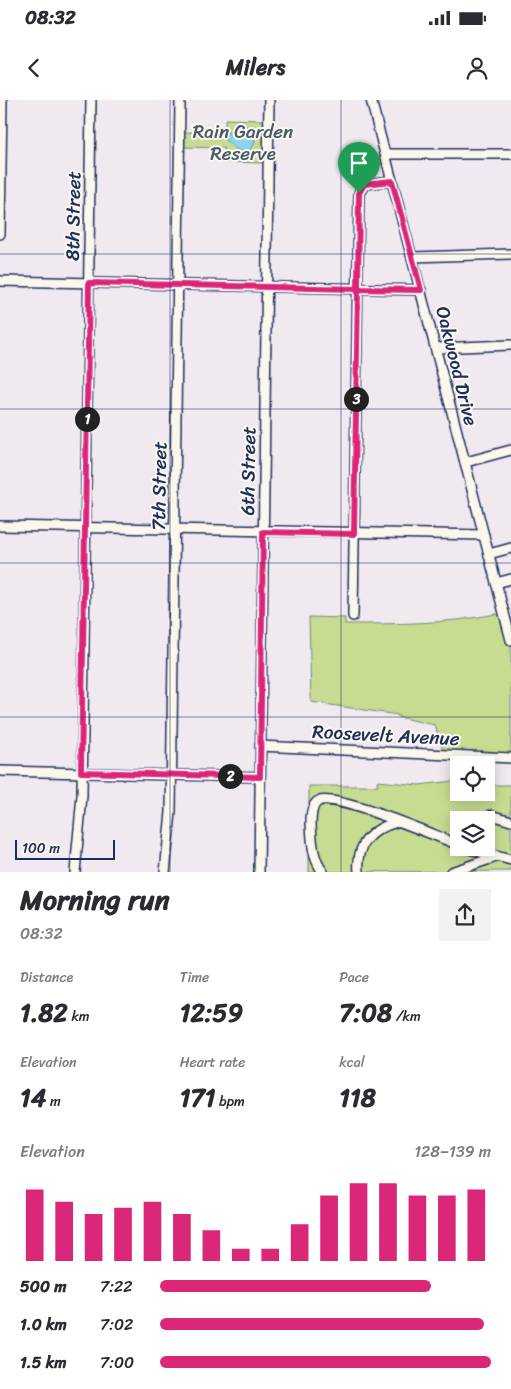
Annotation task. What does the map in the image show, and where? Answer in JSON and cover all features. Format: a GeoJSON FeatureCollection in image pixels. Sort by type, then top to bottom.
{"type":"FeatureCollection","features":[{"type":"Feature","properties":{"kind":"street"},"geometry":{"type":"LineString","coordinates":[[0,234],[2,100]]}},
{"type":"Feature","properties":{"kind":"street","name":"8th Street"},"geometry":{"type":"LineString","coordinates":[[75,872],[81,816],[91,100]]}},
{"type":"Feature","properties":{"kind":"street","name":"7th Street"},"geometry":{"type":"LineString","coordinates":[[165,872],[171,812],[180,100]]}},
{"type":"Feature","properties":{"kind":"street","name":"6th Street"},"geometry":{"type":"LineString","coordinates":[[259,872],[269,100]]}},
{"type":"Feature","properties":{"kind":"street","name":"Oakwood Drive"},"geometry":{"type":"LineString","coordinates":[[371,100],[496,583],[509,625],[511,640]]}},
{"type":"Feature","properties":{"kind":"street"},"geometry":{"type":"LineString","coordinates":[[386,154],[511,154]]}},
{"type":"Feature","properties":{"kind":"street"},"geometry":{"type":"LineString","coordinates":[[353,616],[359,193],[364,184],[392,181]]}},
{"type":"Feature","properties":{"kind":"street"},"geometry":{"type":"LineString","coordinates":[[412,257],[511,254]]}},
{"type":"Feature","properties":{"kind":"street"},"geometry":{"type":"LineString","coordinates":[[0,281],[421,290]]}},
{"type":"Feature","properties":{"kind":"street"},"geometry":{"type":"LineString","coordinates":[[436,348],[511,345]]}},
{"type":"Feature","properties":{"kind":"street"},"geometry":{"type":"LineString","coordinates":[[466,462],[511,450]]}},
{"type":"Feature","properties":{"kind":"street"},"geometry":{"type":"LineString","coordinates":[[0,526],[484,535]]}},
{"type":"Feature","properties":{"kind":"street"},"geometry":{"type":"LineString","coordinates":[[489,554],[511,548]]}},
{"type":"Feature","properties":{"kind":"street"},"geometry":{"type":"LineString","coordinates":[[496,583],[511,579]]}},
{"type":"Feature","properties":{"kind":"street","name":"Roosevelt Avenue"},"geometry":{"type":"LineString","coordinates":[[260,746],[511,758]]}},
{"type":"Feature","properties":{"kind":"street"},"geometry":{"type":"LineString","coordinates":[[0,771],[260,777]]}},
{"type":"Feature","properties":{"kind":"street"},"geometry":{"type":"LineString","coordinates":[[323,872],[315,859],[312,835],[311,816],[313,807],[317,802],[334,800],[450,840]]}},
{"type":"Feature","properties":{"kind":"street"},"geometry":{"type":"LineString","coordinates":[[495,816],[511,821]]}},
{"type":"Feature","properties":{"kind":"street"},"geometry":{"type":"LineString","coordinates":[[359,872],[358,860],[362,846],[377,830],[398,822]]}},
{"type":"Feature","properties":{"kind":"street"},"geometry":{"type":"LineString","coordinates":[[451,872],[496,857],[511,860]]}},
{"type":"Feature","properties":{"kind":"green space","name":"Rain Garden Reserve"},"geometry":{"type":"Polygon","coordinates":[[[225,119],[264,120],[264,163],[224,162],[224,148],[183,147],[183,132],[225,133],[225,119]]]}},
{"type":"Feature","properties":{"kind":"green space"},"geometry":{"type":"Polygon","coordinates":[[[496,614],[505,617],[511,640],[511,758],[444,754],[435,725],[398,717],[398,715],[311,702],[309,617],[345,618],[345,624],[384,624],[440,622],[496,614]]]}},
{"type":"Feature","properties":{"kind":"green space"},"geometry":{"type":"Polygon","coordinates":[[[377,781],[419,785],[450,781],[450,801],[495,801],[495,785],[511,785],[511,871],[309,872],[309,786],[378,786],[377,781]]]}},
{"type":"Feature","properties":{"kind":"water"},"geometry":{"type":"Polygon","coordinates":[[[237,125],[245,125],[253,130],[255,143],[250,150],[240,152],[225,140],[228,132],[237,125]]]}},
{"type":"Feature","properties":{"kind":"route"},"geometry":{"type":"LineString","coordinates":[[359,193],[358,289],[89,283],[81,772],[260,777],[263,532],[354,534],[358,289],[421,290],[392,181],[364,184],[359,193]]}}]}
